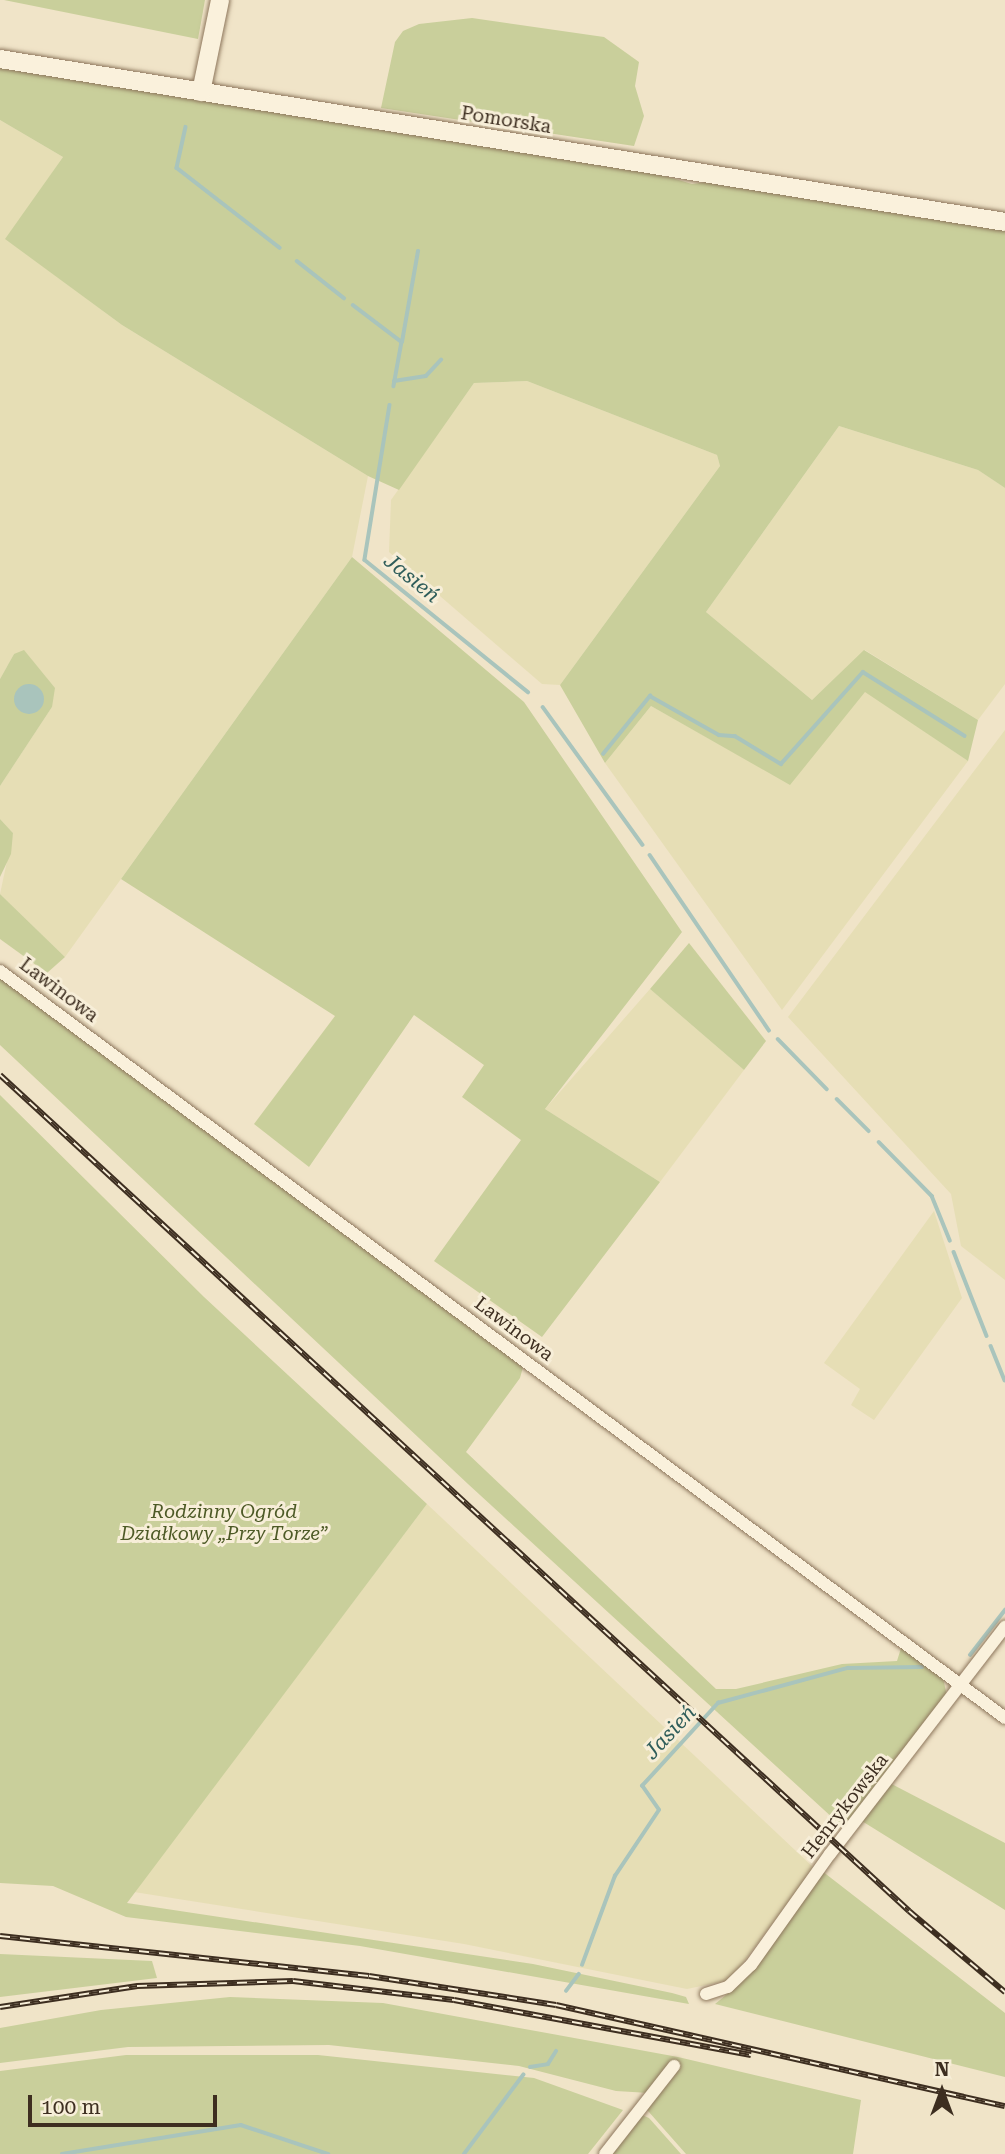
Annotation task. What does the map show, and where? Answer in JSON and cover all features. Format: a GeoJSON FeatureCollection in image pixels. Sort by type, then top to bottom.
{"type":"FeatureCollection","features":[{"type":"Feature","properties":{"kind":"street"},"geometry":{"type":"LineString","coordinates":[[201,92],[220,0]]}},
{"type":"Feature","properties":{"kind":"street","name":"Pomorska"},"geometry":{"type":"LineString","coordinates":[[0,60],[1005,222]]}},
{"type":"Feature","properties":{"kind":"street","name":"Lawinowa"},"geometry":{"type":"LineString","coordinates":[[0,971],[1005,1718]]}},
{"type":"Feature","properties":{"kind":"street","name":"Henrykowska"},"geometry":{"type":"LineString","coordinates":[[706,1994],[729,1987],[751,1965],[830,1854],[1005,1627]]}},
{"type":"Feature","properties":{"kind":"street"},"geometry":{"type":"LineString","coordinates":[[605,2154],[674,2066]]}},
{"type":"Feature","properties":{"kind":"shaded area"},"geometry":{"type":"Polygon","coordinates":[[[0,120],[63,157],[6,239],[122,325],[368,476],[352,557],[65,957],[0,894],[13,833],[0,819],[0,786],[52,707],[14,654],[0,679],[0,120]]]}},
{"type":"Feature","properties":{"kind":"shaded area"},"geometry":{"type":"Polygon","coordinates":[[[527,381],[717,455],[720,466],[560,685],[542,684],[389,552],[391,500],[474,383],[527,381]]]}},
{"type":"Feature","properties":{"kind":"shaded area"},"geometry":{"type":"Polygon","coordinates":[[[839,426],[978,470],[1005,488],[1005,684],[978,720],[865,650],[812,700],[706,612],[839,426]]]}},
{"type":"Feature","properties":{"kind":"shaded area"},"geometry":{"type":"Polygon","coordinates":[[[865,691],[968,761],[782,1010],[605,763],[651,706],[790,784],[865,691]]]}},
{"type":"Feature","properties":{"kind":"shaded area"},"geometry":{"type":"Polygon","coordinates":[[[1005,730],[1005,1280],[961,1246],[951,1194],[788,1017],[1005,730]]]}},
{"type":"Feature","properties":{"kind":"shaded area"},"geometry":{"type":"Polygon","coordinates":[[[650,989],[744,1070],[660,1182],[545,1109],[650,989]]]}},
{"type":"Feature","properties":{"kind":"shaded area"},"geometry":{"type":"Polygon","coordinates":[[[934,1211],[962,1298],[874,1420],[851,1405],[860,1389],[824,1363],[934,1211]]]}},
{"type":"Feature","properties":{"kind":"shaded area"},"geometry":{"type":"Polygon","coordinates":[[[427,1504],[814,1868],[730,1980],[687,1989],[464,1944],[134,1892],[427,1504]]]}},
{"type":"Feature","properties":{"kind":"green space"},"geometry":{"type":"Polygon","coordinates":[[[4,0],[205,0],[198,39],[4,0]]]}},
{"type":"Feature","properties":{"kind":"green space"},"geometry":{"type":"Polygon","coordinates":[[[472,18],[604,37],[639,62],[635,86],[644,116],[634,146],[381,108],[395,42],[403,31],[419,24],[472,18]]]}},
{"type":"Feature","properties":{"kind":"green space"},"geometry":{"type":"Polygon","coordinates":[[[0,68],[639,168],[692,184],[715,181],[1005,229],[1005,488],[978,470],[839,426],[706,612],[812,700],[864,650],[978,720],[968,761],[865,692],[790,785],[651,706],[605,763],[560,685],[720,466],[717,455],[527,381],[474,383],[399,490],[368,476],[122,325],[5,239],[63,157],[0,120],[0,68]]]}},
{"type":"Feature","properties":{"kind":"green space"},"geometry":{"type":"Polygon","coordinates":[[[352,557],[524,702],[682,932],[545,1109],[660,1182],[542,1337],[434,1261],[521,1140],[462,1097],[484,1065],[414,1015],[309,1167],[254,1124],[335,1016],[121,879],[352,557]]]}},
{"type":"Feature","properties":{"kind":"green space"},"geometry":{"type":"Polygon","coordinates":[[[24,650],[55,688],[52,707],[0,786],[0,679],[14,654],[24,650]]]}},
{"type":"Feature","properties":{"kind":"green space"},"geometry":{"type":"Polygon","coordinates":[[[0,819],[13,833],[11,854],[0,877],[0,819]]]}},
{"type":"Feature","properties":{"kind":"green space"},"geometry":{"type":"Polygon","coordinates":[[[0,894],[65,957],[47,973],[0,939],[0,894]]]}},
{"type":"Feature","properties":{"kind":"green space"},"geometry":{"type":"Polygon","coordinates":[[[689,943],[766,1041],[744,1070],[650,989],[689,943]]]}},
{"type":"Feature","properties":{"kind":"green space"},"geometry":{"type":"Polygon","coordinates":[[[0,978],[523,1367],[520,1378],[466,1452],[716,1689],[736,1689],[842,1664],[897,1661],[901,1648],[943,1678],[947,1696],[882,1779],[1005,1843],[1005,1910],[857,1818],[847,1831],[468,1484],[0,1045],[0,978]]]}},
{"type":"Feature","properties":{"kind":"green space","name":"Rodzinny Ogród Działkowy „Przy Torze”"},"geometry":{"type":"Polygon","coordinates":[[[0,1095],[204,1297],[427,1504],[127,1903],[533,1964],[672,1993],[686,1997],[689,2004],[360,1946],[126,1917],[53,1886],[0,1883],[0,1095]]]}},
{"type":"Feature","properties":{"kind":"green space"},"geometry":{"type":"Polygon","coordinates":[[[822,1871],[1005,2013],[1005,2077],[715,2004],[742,1982],[822,1871]]]}},
{"type":"Feature","properties":{"kind":"green space"},"geometry":{"type":"Polygon","coordinates":[[[0,1954],[152,1961],[157,1978],[0,1997],[0,1954]]]}},
{"type":"Feature","properties":{"kind":"green space"},"geometry":{"type":"Polygon","coordinates":[[[230,1997],[383,2003],[678,2057],[861,2100],[853,2154],[686,2154],[641,2103],[649,2093],[616,2091],[519,2066],[329,2045],[128,2047],[0,2063],[0,2028],[101,2010],[230,1997]]]}},
{"type":"Feature","properties":{"kind":"green space"},"geometry":{"type":"Polygon","coordinates":[[[126,2055],[318,2055],[534,2078],[623,2110],[588,2154],[0,2154],[0,2071],[126,2055]]]}},
{"type":"Feature","properties":{"kind":"green space"},"geometry":{"type":"Polygon","coordinates":[[[642,2115],[649,2118],[681,2154],[612,2154],[642,2115]]]}},
{"type":"Feature","properties":{"kind":"water"},"geometry":{"type":"Polygon","coordinates":[[[29,684],[40,688],[44,699],[40,710],[29,714],[18,710],[14,699],[18,688],[29,684]]]}},
{"type":"Feature","properties":{"kind":"waterway","name":"Jasień"},"geometry":{"type":"LineString","coordinates":[[186,127],[177,168],[280,248]]}},
{"type":"Feature","properties":{"kind":"waterway"},"geometry":{"type":"LineString","coordinates":[[402,342],[418,251]]}},
{"type":"Feature","properties":{"kind":"waterway","name":"Jasień"},"geometry":{"type":"LineString","coordinates":[[297,261],[344,298]]}},
{"type":"Feature","properties":{"kind":"waterway","name":"Jasień"},"geometry":{"type":"LineString","coordinates":[[353,305],[402,342],[394,386]]}},
{"type":"Feature","properties":{"kind":"waterway"},"geometry":{"type":"LineString","coordinates":[[394,381],[426,376],[441,360]]}},
{"type":"Feature","properties":{"kind":"waterway","name":"Jasień"},"geometry":{"type":"LineString","coordinates":[[390,405],[365,560],[528,692]]}},
{"type":"Feature","properties":{"kind":"waterway"},"geometry":{"type":"LineString","coordinates":[[603,754],[650,696],[719,735],[735,736],[781,764],[863,672],[965,736]]}},
{"type":"Feature","properties":{"kind":"waterway","name":"Jasień"},"geometry":{"type":"LineString","coordinates":[[543,707],[643,845]]}},
{"type":"Feature","properties":{"kind":"waterway","name":"Jasień"},"geometry":{"type":"LineString","coordinates":[[650,855],[769,1030]]}},
{"type":"Feature","properties":{"kind":"waterway","name":"Jasień"},"geometry":{"type":"LineString","coordinates":[[778,1039],[827,1089]]}},
{"type":"Feature","properties":{"kind":"waterway","name":"Jasień"},"geometry":{"type":"LineString","coordinates":[[837,1099],[869,1131]]}},
{"type":"Feature","properties":{"kind":"waterway","name":"Jasień"},"geometry":{"type":"LineString","coordinates":[[879,1142],[932,1196],[950,1240]]}},
{"type":"Feature","properties":{"kind":"waterway","name":"Jasień"},"geometry":{"type":"LineString","coordinates":[[954,1252],[987,1336]]}},
{"type":"Feature","properties":{"kind":"waterway","name":"Jasień"},"geometry":{"type":"LineString","coordinates":[[991,1346],[1005,1380]]}},
{"type":"Feature","properties":{"kind":"waterway","name":"Jasień"},"geometry":{"type":"LineString","coordinates":[[970,1655],[1005,1610]]}},
{"type":"Feature","properties":{"kind":"waterway","name":"Jasień"},"geometry":{"type":"LineString","coordinates":[[582,1965],[615,1876],[659,1810],[642,1786],[718,1703],[848,1668],[922,1667]]}},
{"type":"Feature","properties":{"kind":"waterway"},"geometry":{"type":"LineString","coordinates":[[566,1991],[579,1974]]}},
{"type":"Feature","properties":{"kind":"waterway"},"geometry":{"type":"LineString","coordinates":[[530,2067],[548,2064],[556,2051]]}},
{"type":"Feature","properties":{"kind":"waterway"},"geometry":{"type":"LineString","coordinates":[[464,2154],[523,2075]]}},
{"type":"Feature","properties":{"kind":"waterway","name":"Jasień"},"geometry":{"type":"LineString","coordinates":[[62,2154],[241,2125],[328,2154]]}},
{"type":"Feature","properties":{"kind":"railway"},"geometry":{"type":"LineString","coordinates":[[0,1075],[909,1911],[1005,1992]]}},
{"type":"Feature","properties":{"kind":"railway"},"geometry":{"type":"LineString","coordinates":[[0,1936],[369,1976],[556,2005],[1005,2106]]}},
{"type":"Feature","properties":{"kind":"railway"},"geometry":{"type":"LineString","coordinates":[[0,2007],[137,1986],[293,1981],[454,2000],[751,2055]]}}]}
